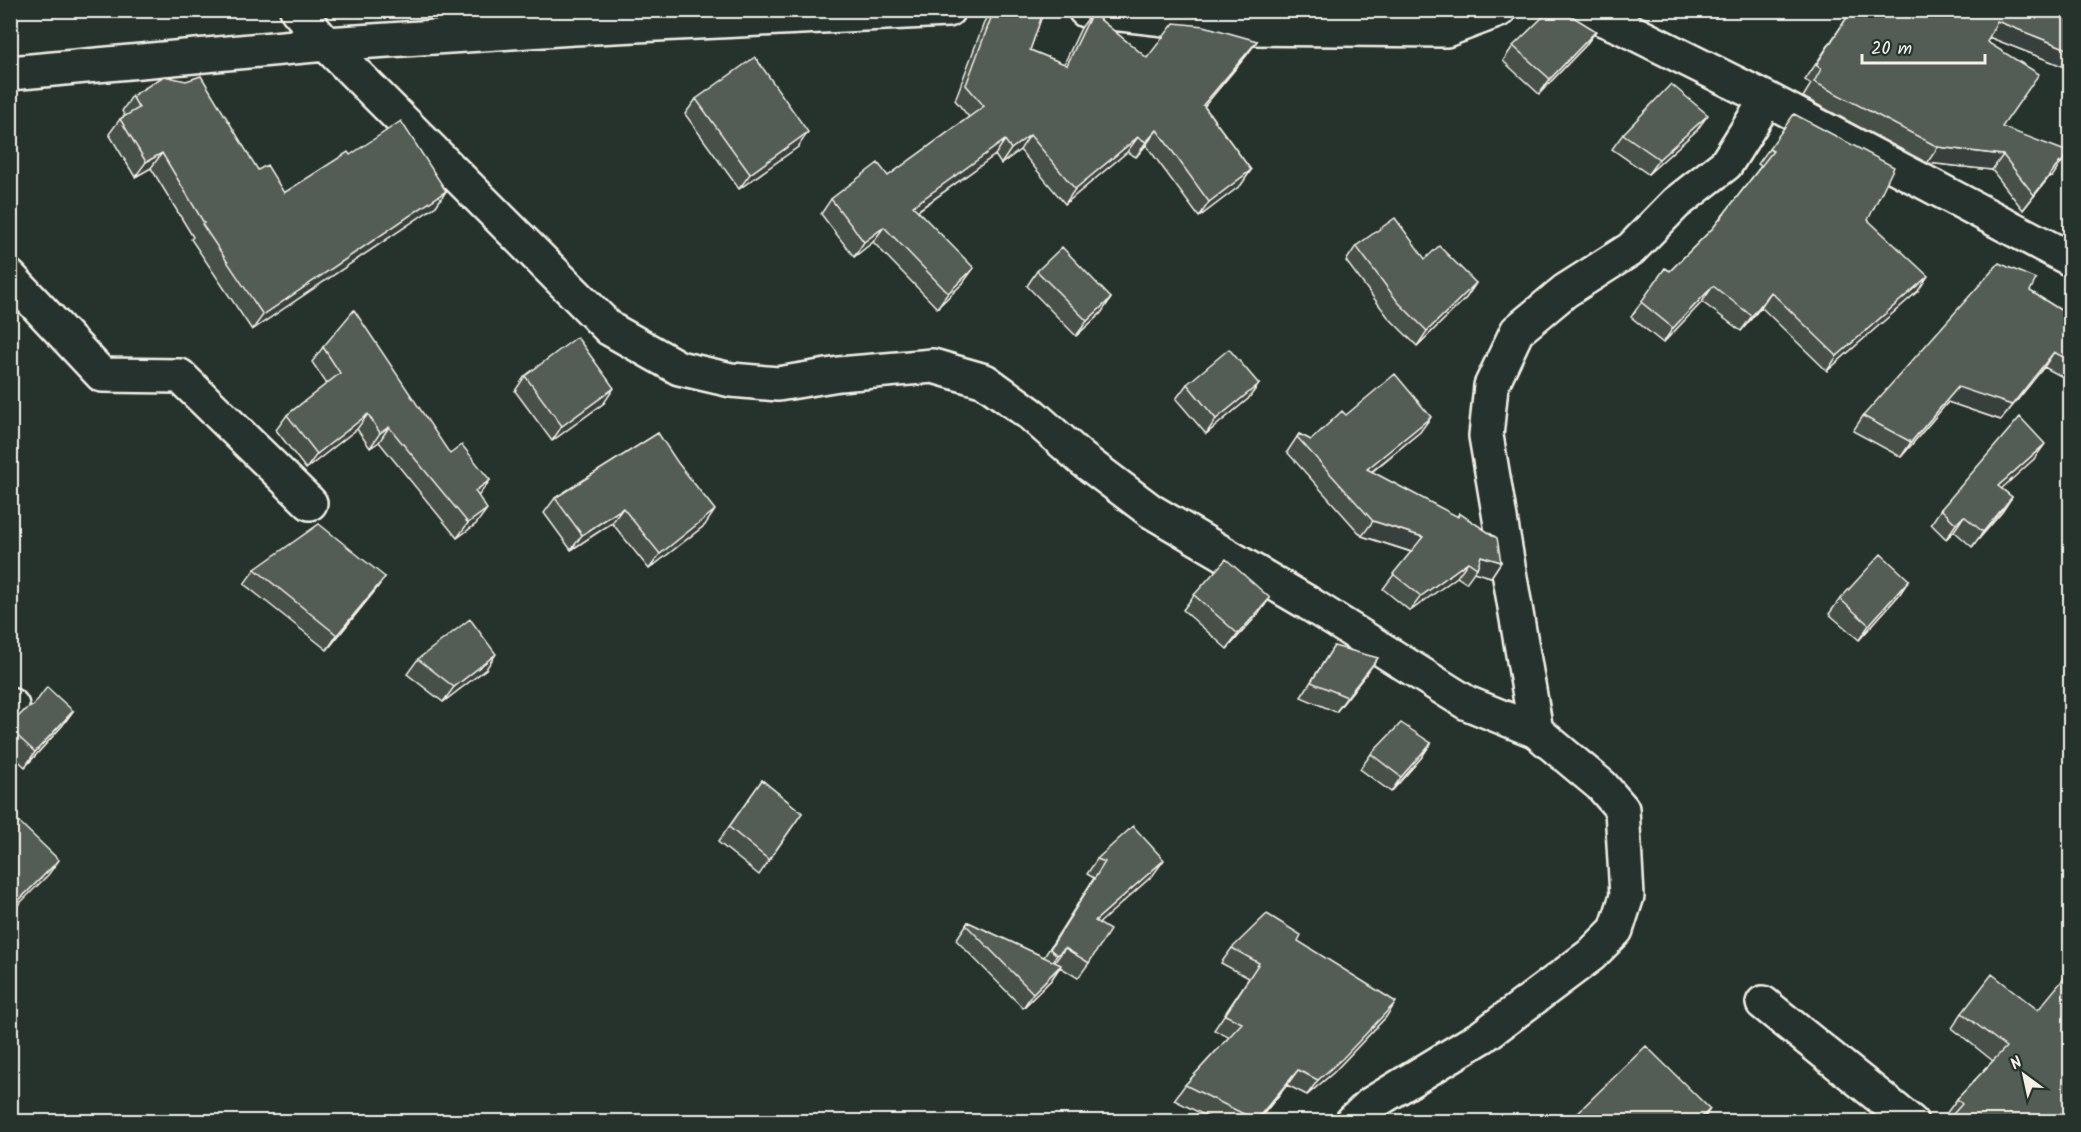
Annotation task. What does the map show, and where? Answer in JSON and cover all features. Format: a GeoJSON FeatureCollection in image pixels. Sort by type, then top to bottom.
{"type":"FeatureCollection","features":[{"type":"Feature","properties":{"kind":"street"},"geometry":{"type":"LineString","coordinates":[[297,10],[326,44],[609,329],[679,368],[731,380],[778,384],[839,374],[933,366],[985,381],[1032,415],[1082,459],[1152,511],[1308,603],[1467,703],[1536,731],[1602,786],[1622,809],[1627,896],[1616,930],[1591,955],[1483,1036],[1371,1104],[1352,1122]]}},
{"type":"Feature","properties":{"kind":"street"},"geometry":{"type":"LineString","coordinates":[[10,73],[326,44],[574,28],[948,10]]}},
{"type":"Feature","properties":{"kind":"street"},"geometry":{"type":"LineString","coordinates":[[1085,10],[1245,28],[1446,30],[1499,10]]}},
{"type":"Feature","properties":{"kind":"street"},"geometry":{"type":"LineString","coordinates":[[1581,10],[1620,26],[1767,99],[2070,259]]}},
{"type":"Feature","properties":{"kind":"street"},"geometry":{"type":"LineString","coordinates":[[1536,731],[1485,436],[1491,386],[1516,331],[1565,291],[1631,249],[1676,202],[1726,164],[1767,99]]}},
{"type":"Feature","properties":{"kind":"street"},"geometry":{"type":"LineString","coordinates":[[10,277],[102,375],[180,376],[310,503]]}},
{"type":"Feature","properties":{"kind":"street"},"geometry":{"type":"LineString","coordinates":[[1762,1003],[1911,1122]]}},
{"type":"Feature","properties":{"kind":"building"},"geometry":{"type":"Polygon","coordinates":[[[994,10],[1044,10],[1030,50],[1067,65],[1092,13],[1147,58],[1174,23],[1204,26],[1257,41],[1203,105],[1251,170],[1209,202],[1157,130],[1146,142],[1138,137],[1075,189],[1030,135],[1011,149],[1005,140],[913,206],[974,268],[948,293],[884,227],[864,242],[831,199],[878,163],[888,176],[984,106],[966,85],[994,10]]]}},
{"type":"Feature","properties":{"kind":"building"},"geometry":{"type":"Polygon","coordinates":[[[1550,10],[1562,10],[1596,31],[1550,79],[1513,46],[1550,10]]]}},
{"type":"Feature","properties":{"kind":"building"},"geometry":{"type":"Polygon","coordinates":[[[1854,10],[2051,10],[2057,18],[2065,10],[2070,10],[2070,50],[1997,21],[1987,42],[2039,74],[2002,127],[2068,152],[2034,195],[2003,155],[1938,147],[1814,82],[1821,69],[1816,65],[1854,10]]]}},
{"type":"Feature","properties":{"kind":"building"},"geometry":{"type":"Polygon","coordinates":[[[755,57],[808,132],[750,174],[696,99],[755,57]]]}},
{"type":"Feature","properties":{"kind":"building"},"geometry":{"type":"Polygon","coordinates":[[[164,76],[186,81],[201,76],[258,170],[267,165],[284,193],[348,152],[350,155],[401,121],[446,191],[263,315],[202,224],[204,223],[162,153],[146,162],[120,119],[139,108],[132,96],[164,76]]]}},
{"type":"Feature","properties":{"kind":"building"},"geometry":{"type":"Polygon","coordinates":[[[1671,84],[1708,115],[1659,159],[1623,134],[1671,84]]]}},
{"type":"Feature","properties":{"kind":"building"},"geometry":{"type":"Polygon","coordinates":[[[1794,114],[1894,167],[1868,220],[1928,276],[1837,356],[1771,292],[1752,316],[1713,286],[1673,328],[1641,302],[1665,268],[1670,271],[1713,228],[1773,151],[1769,149],[1794,114]]]}},
{"type":"Feature","properties":{"kind":"building"},"geometry":{"type":"Polygon","coordinates":[[[1395,218],[1425,259],[1439,246],[1476,283],[1427,331],[1398,302],[1356,246],[1395,218]]]}},
{"type":"Feature","properties":{"kind":"building"},"geometry":{"type":"Polygon","coordinates":[[[1062,247],[1111,298],[1087,321],[1037,271],[1062,247]]]}},
{"type":"Feature","properties":{"kind":"building"},"geometry":{"type":"Polygon","coordinates":[[[1999,263],[2036,279],[2030,291],[2070,316],[2070,361],[2054,352],[2012,405],[1958,387],[1911,442],[1863,416],[1999,263]]]}},
{"type":"Feature","properties":{"kind":"building"},"geometry":{"type":"Polygon","coordinates":[[[354,310],[450,454],[462,445],[490,480],[475,491],[487,509],[468,523],[389,427],[380,433],[368,414],[317,454],[287,415],[340,373],[323,347],[354,310]]]}},
{"type":"Feature","properties":{"kind":"building"},"geometry":{"type":"Polygon","coordinates":[[[577,337],[614,388],[562,426],[525,376],[577,337]]]}},
{"type":"Feature","properties":{"kind":"building"},"geometry":{"type":"Polygon","coordinates":[[[1229,349],[1259,384],[1216,419],[1187,384],[1229,349]]]}},
{"type":"Feature","properties":{"kind":"building"},"geometry":{"type":"Polygon","coordinates":[[[1395,374],[1431,417],[1367,469],[1458,517],[1459,513],[1497,538],[1501,562],[1481,556],[1477,568],[1468,562],[1421,596],[1393,574],[1423,537],[1373,521],[1297,437],[1299,434],[1311,440],[1342,411],[1346,415],[1395,374]]]}},
{"type":"Feature","properties":{"kind":"building"},"geometry":{"type":"Polygon","coordinates":[[[2020,417],[2045,444],[1998,486],[2012,497],[1983,532],[1964,516],[1956,524],[1941,509],[2020,417]]]}},
{"type":"Feature","properties":{"kind":"building"},"geometry":{"type":"Polygon","coordinates":[[[658,433],[715,510],[660,554],[623,508],[582,535],[555,498],[658,433]]]}},
{"type":"Feature","properties":{"kind":"building"},"geometry":{"type":"Polygon","coordinates":[[[319,524],[385,577],[337,635],[255,569],[319,524]]]}},
{"type":"Feature","properties":{"kind":"building"},"geometry":{"type":"Polygon","coordinates":[[[1881,554],[1909,580],[1869,625],[1840,599],[1881,554]]]}},
{"type":"Feature","properties":{"kind":"building"},"geometry":{"type":"Polygon","coordinates":[[[1226,559],[1270,598],[1238,634],[1194,595],[1226,559]]]}},
{"type":"Feature","properties":{"kind":"building"},"geometry":{"type":"Polygon","coordinates":[[[470,619],[496,654],[454,687],[418,659],[470,619]]]}},
{"type":"Feature","properties":{"kind":"building"},"geometry":{"type":"Polygon","coordinates":[[[1334,646],[1378,658],[1347,697],[1311,682],[1334,646]]]}},
{"type":"Feature","properties":{"kind":"building"},"geometry":{"type":"Polygon","coordinates":[[[47,687],[73,711],[35,752],[10,729],[10,725],[26,709],[33,706],[47,687]]]}},
{"type":"Feature","properties":{"kind":"building"},"geometry":{"type":"Polygon","coordinates":[[[1401,723],[1431,743],[1401,777],[1371,754],[1401,723]]]}},
{"type":"Feature","properties":{"kind":"building"},"geometry":{"type":"Polygon","coordinates":[[[762,780],[802,813],[769,860],[729,827],[762,780]]]}},
{"type":"Feature","properties":{"kind":"building"},"geometry":{"type":"Polygon","coordinates":[[[15,818],[59,860],[10,909],[10,822],[15,818]]]}},
{"type":"Feature","properties":{"kind":"building"},"geometry":{"type":"Polygon","coordinates":[[[1133,826],[1164,860],[1095,921],[1110,930],[1089,963],[1065,948],[1057,955],[1050,949],[1105,862],[1097,859],[1133,826]]]}},
{"type":"Feature","properties":{"kind":"building"},"geometry":{"type":"Polygon","coordinates":[[[1267,914],[1301,935],[1298,941],[1396,1002],[1343,1058],[1318,1080],[1298,1070],[1256,1120],[1185,1085],[1242,1023],[1225,1015],[1259,963],[1232,948],[1267,914]]]}},
{"type":"Feature","properties":{"kind":"building"},"geometry":{"type":"Polygon","coordinates":[[[968,922],[1061,965],[1033,993],[966,925],[968,922]]]}},
{"type":"Feature","properties":{"kind":"building"},"geometry":{"type":"Polygon","coordinates":[[[2070,971],[2070,1122],[1946,1122],[1962,1104],[1957,1099],[2006,1047],[1962,1013],[1992,974],[2038,1010],[2070,971]]]}},
{"type":"Feature","properties":{"kind":"building"},"geometry":{"type":"Polygon","coordinates":[[[1646,1046],[1710,1109],[1697,1122],[1568,1122],[1646,1046]]]}}]}
